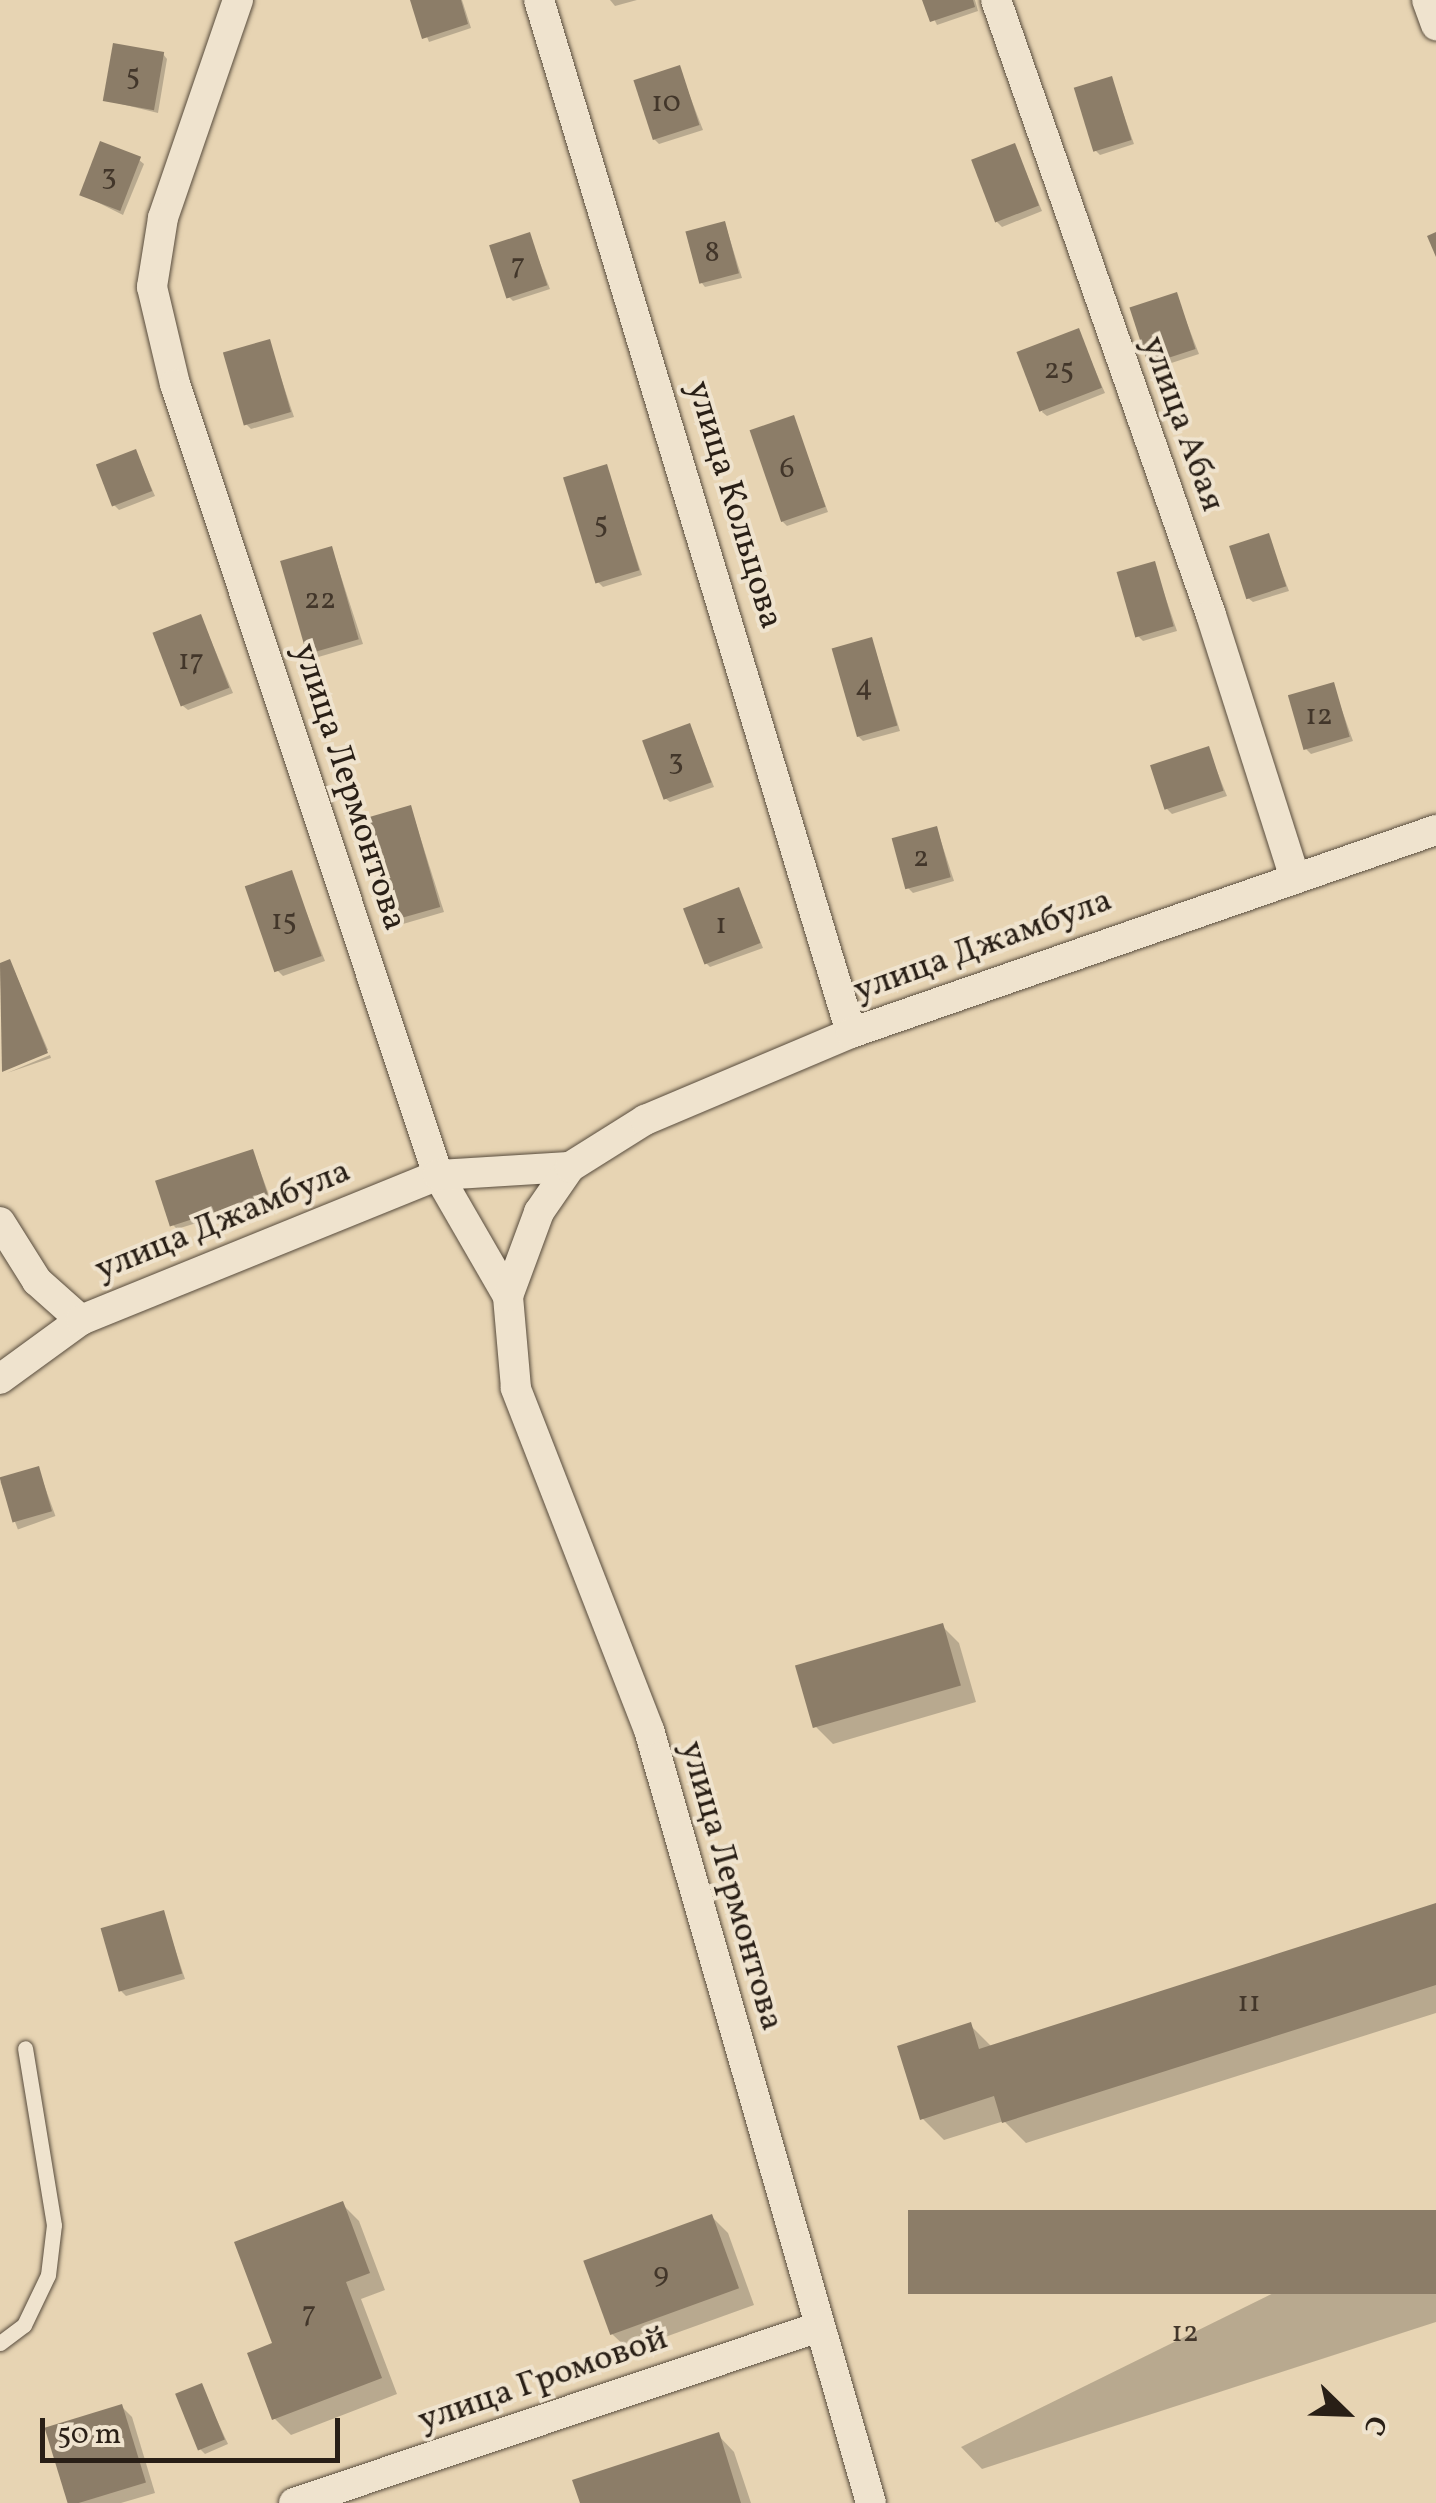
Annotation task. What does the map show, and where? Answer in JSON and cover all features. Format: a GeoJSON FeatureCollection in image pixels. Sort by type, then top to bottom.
{"type":"FeatureCollection","features":[{"type":"Feature","properties":{"kind":"street","name":"улица Лермонтова"},"geometry":{"type":"LineString","coordinates":[[238,0],[163,218],[152,288],[175,384],[438,1175],[508,1296],[516,1388],[648,1730],[816,2328],[871,2503]]}},
{"type":"Feature","properties":{"kind":"street","name":"улица Кольцова"},"geometry":{"type":"LineString","coordinates":[[539,0],[851,1033]]}},
{"type":"Feature","properties":{"kind":"street","name":"улица Абая"},"geometry":{"type":"LineString","coordinates":[[996,0],[1212,615],[1294,875]]}},
{"type":"Feature","properties":{"kind":"street"},"geometry":{"type":"LineString","coordinates":[[1426,0],[1436,25]]}},
{"type":"Feature","properties":{"kind":"street","name":"улица Джамбула"},"geometry":{"type":"LineString","coordinates":[[539,1212],[570,1168],[645,1120],[851,1033],[1294,875],[1436,830]]}},
{"type":"Feature","properties":{"kind":"street","name":"улица Джамбула"},"geometry":{"type":"LineString","coordinates":[[0,1379],[82,1320],[438,1175],[570,1168]]}},
{"type":"Feature","properties":{"kind":"street","name":"улица Лермонтова"},"geometry":{"type":"LineString","coordinates":[[508,1296],[539,1212]]}},
{"type":"Feature","properties":{"kind":"street"},"geometry":{"type":"LineString","coordinates":[[0,1222],[37,1282],[82,1320]]}},
{"type":"Feature","properties":{"kind":"street","name":"улица Громовой"},"geometry":{"type":"LineString","coordinates":[[294,2503],[816,2328]]}},
{"type":"Feature","properties":{"kind":"lane"},"geometry":{"type":"LineString","coordinates":[[0,2343],[24,2325],[48,2275],[54,2225],[26,2048]]}},
{"type":"Feature","properties":{"kind":"building"},"geometry":{"type":"Polygon","coordinates":[[[410,0],[461,0],[468,24],[422,39],[410,0]]]}},
{"type":"Feature","properties":{"kind":"building"},"geometry":{"type":"Polygon","coordinates":[[[922,0],[973,0],[975,7],[930,22],[922,0]]]}},
{"type":"Feature","properties":{"kind":"building"},"geometry":{"type":"Polygon","coordinates":[[[113,43],[164,52],[154,110],[103,101],[113,43]]]}},
{"type":"Feature","properties":{"kind":"building"},"geometry":{"type":"Polygon","coordinates":[[[680,65],[699,125],[653,140],[633,80],[680,65]]]}},
{"type":"Feature","properties":{"kind":"building"},"geometry":{"type":"Polygon","coordinates":[[[1112,76],[1132,140],[1093,152],[1074,88],[1112,76]]]}},
{"type":"Feature","properties":{"kind":"building"},"geometry":{"type":"Polygon","coordinates":[[[100,141],[141,157],[120,211],[79,195],[100,141]]]}},
{"type":"Feature","properties":{"kind":"building"},"geometry":{"type":"Polygon","coordinates":[[[1015,143],[1039,206],[995,222],[971,160],[1015,143]]]}},
{"type":"Feature","properties":{"kind":"building"},"geometry":{"type":"Polygon","coordinates":[[[725,221],[739,273],[699,284],[685,232],[725,221]]]}},
{"type":"Feature","properties":{"kind":"building"},"geometry":{"type":"Polygon","coordinates":[[[530,232],[547,285],[506,299],[489,245],[530,232]]]}},
{"type":"Feature","properties":{"kind":"building"},"geometry":{"type":"Polygon","coordinates":[[[1436,232],[1436,257],[1427,236],[1436,232]]]}},
{"type":"Feature","properties":{"kind":"building"},"geometry":{"type":"Polygon","coordinates":[[[1177,292],[1196,349],[1148,365],[1129,307],[1177,292]]]}},
{"type":"Feature","properties":{"kind":"building"},"geometry":{"type":"Polygon","coordinates":[[[1079,328],[1102,388],[1039,412],[1016,352],[1079,328]]]}},
{"type":"Feature","properties":{"kind":"building"},"geometry":{"type":"Polygon","coordinates":[[[270,339],[291,412],[244,426],[223,353],[270,339]]]}},
{"type":"Feature","properties":{"kind":"building"},"geometry":{"type":"Polygon","coordinates":[[[794,415],[826,507],[781,522],[750,430],[794,415]]]}},
{"type":"Feature","properties":{"kind":"building"},"geometry":{"type":"Polygon","coordinates":[[[136,449],[152,491],[112,506],[96,464],[136,449]]]}},
{"type":"Feature","properties":{"kind":"building"},"geometry":{"type":"Polygon","coordinates":[[[607,464],[639,570],[595,584],[563,477],[607,464]]]}},
{"type":"Feature","properties":{"kind":"building"},"geometry":{"type":"Polygon","coordinates":[[[1269,533],[1286,586],[1246,599],[1229,546],[1269,533]]]}},
{"type":"Feature","properties":{"kind":"building"},"geometry":{"type":"Polygon","coordinates":[[[332,546],[359,639],[307,654],[280,561],[332,546]]]}},
{"type":"Feature","properties":{"kind":"building"},"geometry":{"type":"Polygon","coordinates":[[[1155,561],[1174,626],[1135,637],[1117,572],[1155,561]]]}},
{"type":"Feature","properties":{"kind":"building"},"geometry":{"type":"Polygon","coordinates":[[[201,614],[229,688],[181,706],[152,633],[201,614]]]}},
{"type":"Feature","properties":{"kind":"building"},"geometry":{"type":"Polygon","coordinates":[[[872,637],[897,725],[857,737],[832,649],[872,637]]]}},
{"type":"Feature","properties":{"kind":"building"},"geometry":{"type":"Polygon","coordinates":[[[1334,682],[1350,737],[1304,750],[1288,695],[1334,682]]]}},
{"type":"Feature","properties":{"kind":"building"},"geometry":{"type":"Polygon","coordinates":[[[690,723],[712,782],[664,800],[642,740],[690,723]]]}},
{"type":"Feature","properties":{"kind":"building"},"geometry":{"type":"Polygon","coordinates":[[[1209,746],[1224,791],[1165,810],[1150,765],[1209,746]]]}},
{"type":"Feature","properties":{"kind":"building"},"geometry":{"type":"Polygon","coordinates":[[[411,805],[440,907],[396,920],[367,818],[411,805]]]}},
{"type":"Feature","properties":{"kind":"building"},"geometry":{"type":"Polygon","coordinates":[[[937,826],[951,877],[905,889],[892,838],[937,826]]]}},
{"type":"Feature","properties":{"kind":"building"},"geometry":{"type":"Polygon","coordinates":[[[292,870],[322,956],[274,972],[245,886],[292,870]]]}},
{"type":"Feature","properties":{"kind":"building"},"geometry":{"type":"Polygon","coordinates":[[[739,887],[761,943],[704,965],[683,909],[739,887]]]}},
{"type":"Feature","properties":{"kind":"building"},"geometry":{"type":"Polygon","coordinates":[[[10,959],[48,1053],[2,1072],[0,963],[10,959]]]}},
{"type":"Feature","properties":{"kind":"building"},"geometry":{"type":"Polygon","coordinates":[[[253,1149],[268,1195],[170,1226],[155,1181],[253,1149]]]}},
{"type":"Feature","properties":{"kind":"building"},"geometry":{"type":"Polygon","coordinates":[[[39,1466],[52,1511],[13,1522],[0,1477],[39,1466]]]}},
{"type":"Feature","properties":{"kind":"building"},"geometry":{"type":"Polygon","coordinates":[[[943,1623],[961,1685],[813,1728],[795,1665],[943,1623]]]}},
{"type":"Feature","properties":{"kind":"building"},"geometry":{"type":"Polygon","coordinates":[[[1436,1903],[1436,1985],[1002,2123],[994,2096],[920,2120],[897,2046],[971,2022],[979,2049],[1436,1903]]]}},
{"type":"Feature","properties":{"kind":"building"},"geometry":{"type":"Polygon","coordinates":[[[164,1910],[182,1973],[119,1992],[101,1928],[164,1910]]]}},
{"type":"Feature","properties":{"kind":"building"},"geometry":{"type":"Polygon","coordinates":[[[343,2201],[370,2273],[346,2282],[382,2378],[272,2420],[247,2353],[272,2343],[234,2242],[343,2201]]]}},
{"type":"Feature","properties":{"kind":"building"},"geometry":{"type":"Polygon","coordinates":[[[908,2210],[1436,2210],[1436,2294],[908,2294],[908,2210]]]}},
{"type":"Feature","properties":{"kind":"building"},"geometry":{"type":"Polygon","coordinates":[[[712,2214],[739,2288],[610,2335],[583,2261],[712,2214]]]}},
{"type":"Feature","properties":{"kind":"building"},"geometry":{"type":"Polygon","coordinates":[[[202,2383],[225,2440],[198,2450],[175,2394],[202,2383]]]}},
{"type":"Feature","properties":{"kind":"building"},"geometry":{"type":"Polygon","coordinates":[[[122,2404],[146,2482],[68,2503],[45,2428],[122,2404]]]}},
{"type":"Feature","properties":{"kind":"building"},"geometry":{"type":"Polygon","coordinates":[[[719,2432],[741,2503],[580,2503],[572,2480],[719,2432]]]}}]}
